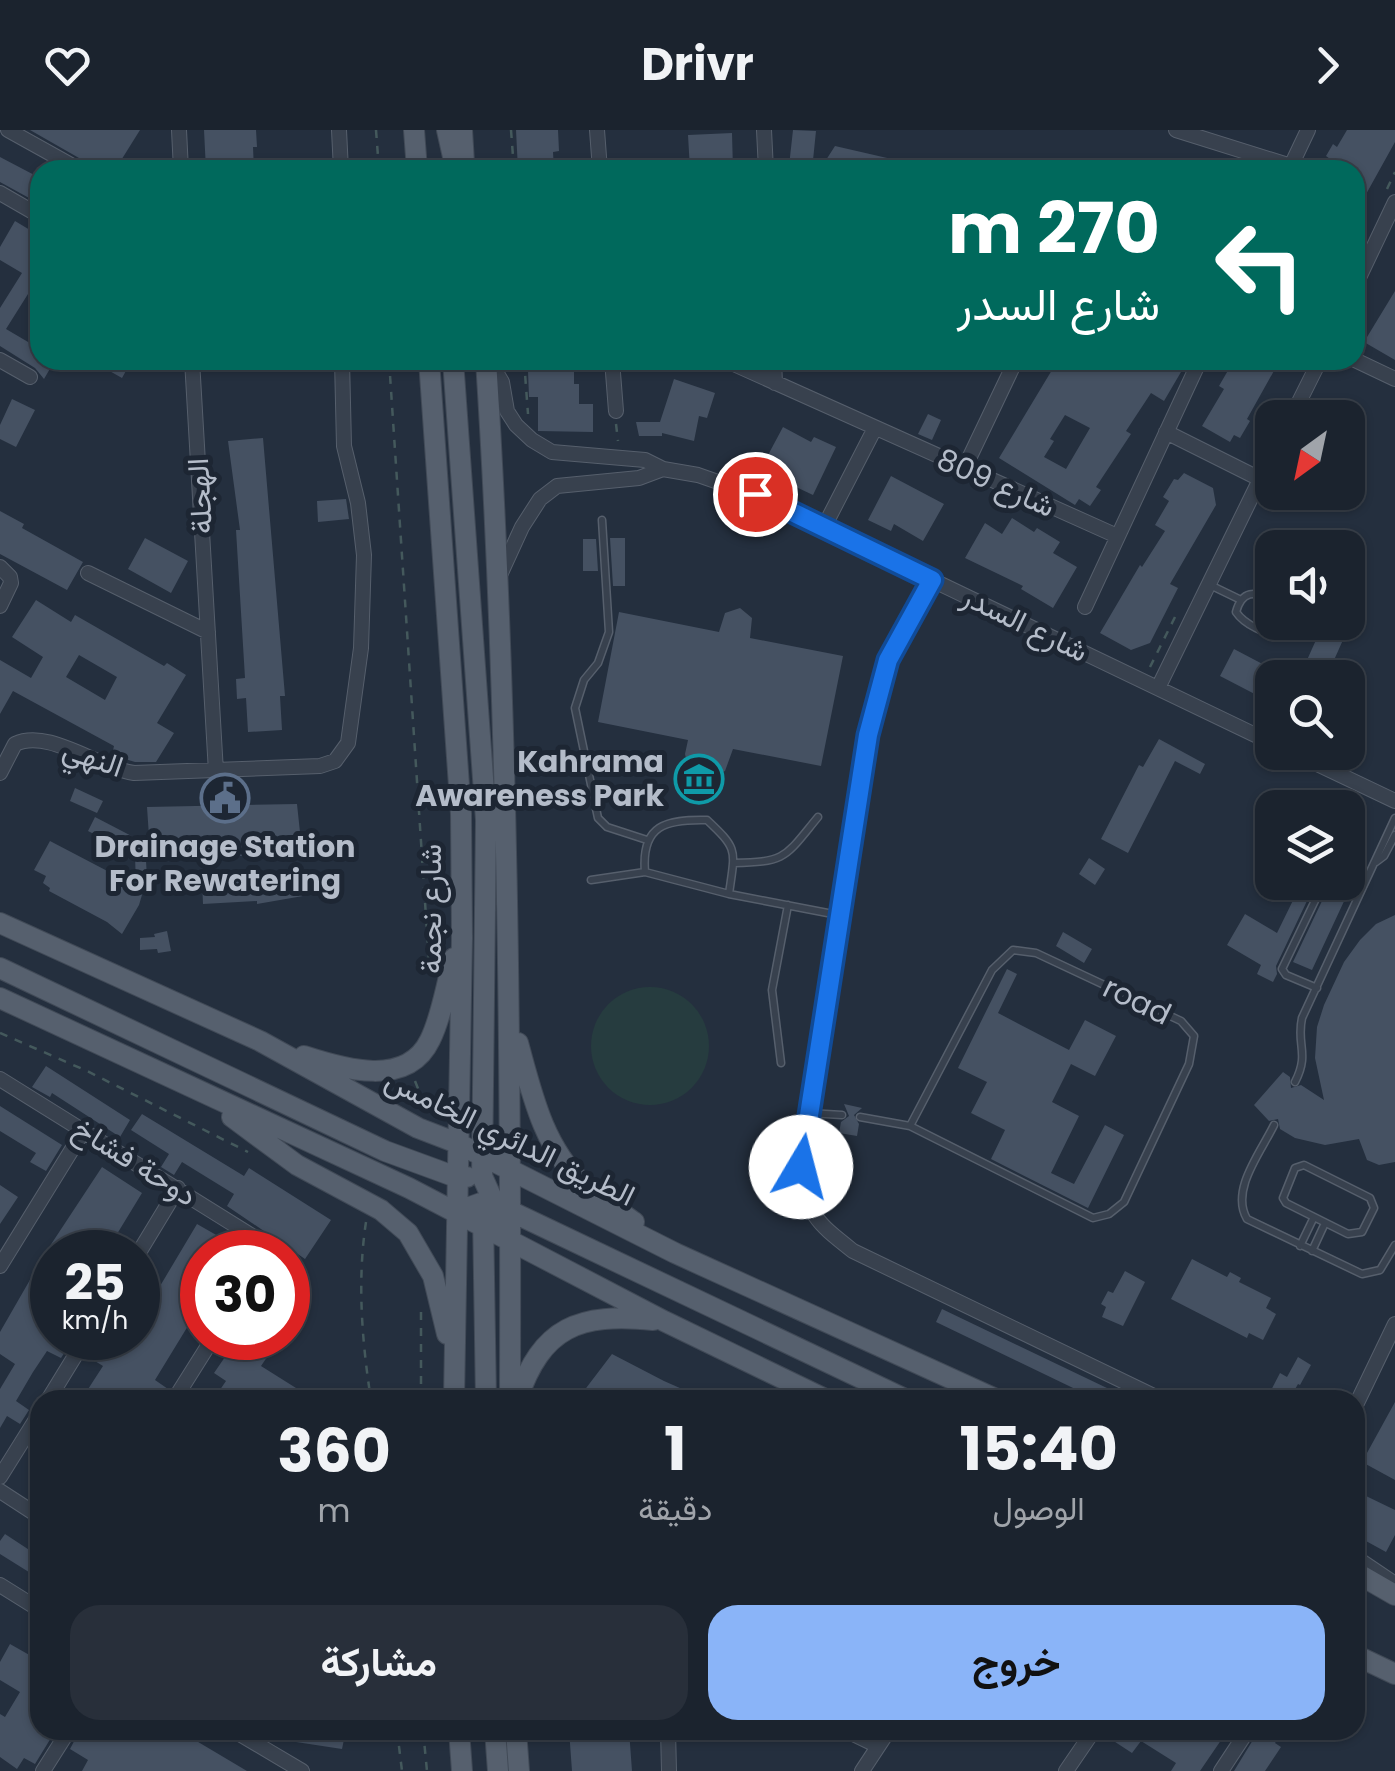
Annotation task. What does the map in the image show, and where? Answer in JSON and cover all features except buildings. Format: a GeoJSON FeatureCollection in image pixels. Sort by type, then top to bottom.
{"type":"FeatureCollection","features":[{"type":"Feature","properties":{"kind":"main road"},"geometry":{"type":"LineString","coordinates":[[414,130],[416,160]]}},
{"type":"Feature","properties":{"kind":"main road"},"geometry":{"type":"LineString","coordinates":[[447,130],[454,160]]}},
{"type":"Feature","properties":{"kind":"main road"},"geometry":{"type":"LineString","coordinates":[[462,130],[464,160]]}},
{"type":"Feature","properties":{"kind":"main road","name":"شارع نجمة"},"geometry":{"type":"LineString","coordinates":[[430,370],[461,814],[457,1143]]}},
{"type":"Feature","properties":{"kind":"main road"},"geometry":{"type":"LineString","coordinates":[[454,370],[486,820],[473,1172],[456,1212],[454,1390]]}},
{"type":"Feature","properties":{"kind":"main road"},"geometry":{"type":"LineString","coordinates":[[486,1390],[485,1227],[510,1170],[500,576],[489,370]]}},
{"type":"Feature","properties":{"kind":"main road","name":"الطريق الدائري الخامس"},"geometry":{"type":"LineString","coordinates":[[0,922],[260,1041],[400,1119],[457,1143]]}},
{"type":"Feature","properties":{"kind":"main road"},"geometry":{"type":"LineString","coordinates":[[260,1041],[341,1066],[390,1070],[409,1066],[432,1037],[462,938]]}},
{"type":"Feature","properties":{"kind":"main road","name":"الطريق الدائري الخامس"},"geometry":{"type":"LineString","coordinates":[[0,968],[385,1152],[473,1172],[510,1170],[676,1253],[976,1390]]}},
{"type":"Feature","properties":{"kind":"main road"},"geometry":{"type":"LineString","coordinates":[[0,998],[456,1212],[806,1390]]}},
{"type":"Feature","properties":{"kind":"main road"},"geometry":{"type":"LineString","coordinates":[[510,1015],[541,1125],[555,1149],[582,1184],[676,1253]]}},
{"type":"Feature","properties":{"kind":"main road"},"geometry":{"type":"LineString","coordinates":[[208,1097],[288,1159],[370,1202],[408,1233],[433,1276],[454,1358]]}},
{"type":"Feature","properties":{"kind":"main road"},"geometry":{"type":"LineString","coordinates":[[457,1143],[511,1241],[513,1390]]}},
{"type":"Feature","properties":{"kind":"main road"},"geometry":{"type":"LineString","coordinates":[[456,1212],[495,1206],[886,1390]]}},
{"type":"Feature","properties":{"kind":"main road"},"geometry":{"type":"LineString","coordinates":[[518,1390],[540,1351],[578,1323],[610,1316],[664,1321]]}},
{"type":"Feature","properties":{"kind":"main road"},"geometry":{"type":"LineString","coordinates":[[1365,1578],[1395,1595]]}},
{"type":"Feature","properties":{"kind":"main road"},"geometry":{"type":"LineString","coordinates":[[1365,1660],[1395,1674]]}},
{"type":"Feature","properties":{"kind":"main road"},"geometry":{"type":"LineString","coordinates":[[460,1740],[462,1771]]}},
{"type":"Feature","properties":{"kind":"main road"},"geometry":{"type":"LineString","coordinates":[[496,1740],[498,1771]]}},
{"type":"Feature","properties":{"kind":"main road"},"geometry":{"type":"LineString","coordinates":[[517,1740],[519,1771]]}},
{"type":"Feature","properties":{"kind":"street"},"geometry":{"type":"LineString","coordinates":[[8,130],[62,160]]}},
{"type":"Feature","properties":{"kind":"street"},"geometry":{"type":"LineString","coordinates":[[179,130],[181,160]]}},
{"type":"Feature","properties":{"kind":"street"},"geometry":{"type":"LineString","coordinates":[[340,130],[341,160]]}},
{"type":"Feature","properties":{"kind":"street"},"geometry":{"type":"LineString","coordinates":[[597,130],[599,160]]}},
{"type":"Feature","properties":{"kind":"street"},"geometry":{"type":"LineString","coordinates":[[764,130],[766,160]]}},
{"type":"Feature","properties":{"kind":"street"},"geometry":{"type":"LineString","coordinates":[[1176,130],[1266,160]]}},
{"type":"Feature","properties":{"kind":"street"},"geometry":{"type":"LineString","coordinates":[[1294,160],[1308,130]]}},
{"type":"Feature","properties":{"kind":"street"},"geometry":{"type":"LineString","coordinates":[[0,192],[30,210]]}},
{"type":"Feature","properties":{"kind":"street"},"geometry":{"type":"LineString","coordinates":[[1365,265],[1395,202]]}},
{"type":"Feature","properties":{"kind":"street"},"geometry":{"type":"LineString","coordinates":[[0,382],[5,362],[30,377]]}},
{"type":"Feature","properties":{"kind":"street"},"geometry":{"type":"LineString","coordinates":[[1365,365],[1395,379]]}},
{"type":"Feature","properties":{"kind":"street","name":"الهجلة"},"geometry":{"type":"LineString","coordinates":[[193,370],[216,772]]}},
{"type":"Feature","properties":{"kind":"street","name":"النهي"},"geometry":{"type":"LineString","coordinates":[[0,773],[16,744],[36,738],[122,771],[216,772],[328,765],[341,756],[348,742],[360,648],[364,555],[358,503],[344,446],[342,370]]}},
{"type":"Feature","properties":{"kind":"street"},"geometry":{"type":"LineString","coordinates":[[494,370],[502,382],[507,411],[532,440]]}},
{"type":"Feature","properties":{"kind":"street"},"geometry":{"type":"LineString","coordinates":[[613,370],[616,411]]}},
{"type":"Feature","properties":{"kind":"street","name":"شارع 809"},"geometry":{"type":"LineString","coordinates":[[746,370],[1118,536]]}},
{"type":"Feature","properties":{"kind":"street"},"geometry":{"type":"LineString","coordinates":[[775,370],[776,384]]}},
{"type":"Feature","properties":{"kind":"street"},"geometry":{"type":"LineString","coordinates":[[964,469],[1011,370]]}},
{"type":"Feature","properties":{"kind":"street"},"geometry":{"type":"LineString","coordinates":[[1084,607],[1195,370]]}},
{"type":"Feature","properties":{"kind":"street"},"geometry":{"type":"LineString","coordinates":[[1300,400],[1315,370]]}},
{"type":"Feature","properties":{"kind":"street"},"geometry":{"type":"LineString","coordinates":[[824,526],[875,428]]}},
{"type":"Feature","properties":{"kind":"street"},"geometry":{"type":"LineString","coordinates":[[1158,688],[1209,584],[1254,476],[1166,432]]}},
{"type":"Feature","properties":{"kind":"street","name":"شارع السدر"},"geometry":{"type":"LineString","coordinates":[[532,440],[552,452],[645,460],[663,469],[725,484],[824,526],[1255,735]]}},
{"type":"Feature","properties":{"kind":"street","name":"شارع السدر"},"geometry":{"type":"LineString","coordinates":[[500,576],[522,527],[540,499],[557,486],[639,478],[663,469]]}},
{"type":"Feature","properties":{"kind":"street"},"geometry":{"type":"LineString","coordinates":[[0,567],[10,576],[11,584],[0,606]]}},
{"type":"Feature","properties":{"kind":"street"},"geometry":{"type":"LineString","coordinates":[[88,573],[208,632]]}},
{"type":"Feature","properties":{"kind":"street"},"geometry":{"type":"LineString","coordinates":[[932,580],[888,660],[868,735],[808,1113],[801,1167],[805,1194],[816,1222],[853,1251],[1141,1390]]}},
{"type":"Feature","properties":{"kind":"street"},"geometry":{"type":"LineString","coordinates":[[1330,770],[1395,801]]}},
{"type":"Feature","properties":{"kind":"street","name":"دوحة فشاخ"},"geometry":{"type":"LineString","coordinates":[[0,1079],[243,1230]]}},
{"type":"Feature","properties":{"kind":"street"},"geometry":{"type":"LineString","coordinates":[[0,1266],[84,1130]]}},
{"type":"Feature","properties":{"kind":"street"},"geometry":{"type":"LineString","coordinates":[[153,1230],[178,1188]]}},
{"type":"Feature","properties":{"kind":"street"},"geometry":{"type":"LineString","coordinates":[[1363,1390],[1395,1324]]}},
{"type":"Feature","properties":{"kind":"street"},"geometry":{"type":"LineString","coordinates":[[54,1390],[73,1360]]}},
{"type":"Feature","properties":{"kind":"street"},"geometry":{"type":"LineString","coordinates":[[180,1390],[200,1360]]}},
{"type":"Feature","properties":{"kind":"street"},"geometry":{"type":"LineString","coordinates":[[0,1478],[30,1428]]}},
{"type":"Feature","properties":{"kind":"street"},"geometry":{"type":"LineString","coordinates":[[0,1491],[30,1510]]}},
{"type":"Feature","properties":{"kind":"street"},"geometry":{"type":"LineString","coordinates":[[1365,1564],[1395,1584]]}},
{"type":"Feature","properties":{"kind":"street"},"geometry":{"type":"LineString","coordinates":[[0,1585],[30,1604]]}},
{"type":"Feature","properties":{"kind":"street"},"geometry":{"type":"LineString","coordinates":[[43,1771],[63,1740]]}},
{"type":"Feature","properties":{"kind":"street"},"geometry":{"type":"LineString","coordinates":[[259,1740],[302,1771]]}},
{"type":"Feature","properties":{"kind":"street"},"geometry":{"type":"LineString","coordinates":[[668,1740],[670,1771]]}},
{"type":"Feature","properties":{"kind":"street"},"geometry":{"type":"LineString","coordinates":[[866,1740],[878,1746]]}},
{"type":"Feature","properties":{"kind":"street"},"geometry":{"type":"LineString","coordinates":[[862,1771],[882,1740]]}},
{"type":"Feature","properties":{"kind":"street"},"geometry":{"type":"LineString","coordinates":[[1066,1771],[1087,1740]]}},
{"type":"Feature","properties":{"kind":"street"},"geometry":{"type":"LineString","coordinates":[[1221,1771],[1241,1740]]}},
{"type":"Feature","properties":{"kind":"lane"},"geometry":{"type":"LineString","coordinates":[[602,520],[609,632],[598,663],[584,680],[575,708],[598,818],[607,827],[647,840]]}},
{"type":"Feature","properties":{"kind":"lane"},"geometry":{"type":"LineString","coordinates":[[1209,584],[1241,600]]}},
{"type":"Feature","properties":{"kind":"lane"},"geometry":{"type":"LineString","coordinates":[[1255,593],[1241,600],[1236,612],[1255,626]]}},
{"type":"Feature","properties":{"kind":"lane"},"geometry":{"type":"LineString","coordinates":[[734,864],[773,862],[787,855],[818,817]]}},
{"type":"Feature","properties":{"kind":"lane"},"geometry":{"type":"LineString","coordinates":[[1295,1082],[1304,1062],[1300,1024],[1395,818]]}},
{"type":"Feature","properties":{"kind":"lane"},"geometry":{"type":"LineString","coordinates":[[645,872],[643,851],[647,840],[662,825],[681,819],[707,820],[731,843],[734,864],[730,894]]}},
{"type":"Feature","properties":{"kind":"lane"},"geometry":{"type":"LineString","coordinates":[[1376,862],[1384,856],[1395,835]]}},
{"type":"Feature","properties":{"kind":"lane"},"geometry":{"type":"LineString","coordinates":[[590,880],[645,872],[838,915]]}},
{"type":"Feature","properties":{"kind":"lane"},"geometry":{"type":"LineString","coordinates":[[1315,900],[1282,969],[1286,975],[1317,988]]}},
{"type":"Feature","properties":{"kind":"lane"},"geometry":{"type":"LineString","coordinates":[[781,1063],[772,990],[788,905]]}},
{"type":"Feature","properties":{"kind":"lane","name":"road"},"geometry":{"type":"LineString","coordinates":[[1013,950],[1036,954],[1181,1021],[1194,1036],[1190,1064],[1124,1202],[1109,1214],[1093,1218],[910,1126],[992,970],[1013,950]]}},
{"type":"Feature","properties":{"kind":"lane"},"geometry":{"type":"LineString","coordinates":[[808,1113],[842,1115]]}},
{"type":"Feature","properties":{"kind":"lane"},"geometry":{"type":"LineString","coordinates":[[860,1118],[910,1126]]}},
{"type":"Feature","properties":{"kind":"lane"},"geometry":{"type":"LineString","coordinates":[[1274,1125],[1241,1193],[1242,1208],[1252,1223],[1368,1274],[1384,1265],[1395,1245]]}},
{"type":"Feature","properties":{"kind":"lane"},"geometry":{"type":"LineString","coordinates":[[1299,1166],[1308,1167],[1374,1203],[1358,1235],[1326,1223],[1283,1198],[1292,1172],[1299,1166]]}},
{"type":"Feature","properties":{"kind":"lane"},"geometry":{"type":"LineString","coordinates":[[1300,1246],[1314,1217]]}},
{"type":"Feature","properties":{"kind":"lane"},"geometry":{"type":"LineString","coordinates":[[1312,1252],[1326,1223]]}},
{"type":"Feature","properties":{"kind":"path"},"geometry":{"type":"LineString","coordinates":[[376,130],[378,160]]}},
{"type":"Feature","properties":{"kind":"path"},"geometry":{"type":"LineString","coordinates":[[511,130],[513,160]]}},
{"type":"Feature","properties":{"kind":"path"},"geometry":{"type":"LineString","coordinates":[[390,370],[430,982]]}},
{"type":"Feature","properties":{"kind":"path"},"geometry":{"type":"LineString","coordinates":[[525,370],[532,440]]}},
{"type":"Feature","properties":{"kind":"path"},"geometry":{"type":"LineString","coordinates":[[616,411],[618,457]]}},
{"type":"Feature","properties":{"kind":"path"},"geometry":{"type":"LineString","coordinates":[[1143,680],[1178,611]]}},
{"type":"Feature","properties":{"kind":"path"},"geometry":{"type":"LineString","coordinates":[[0,1033],[87,1071],[252,1154]]}},
{"type":"Feature","properties":{"kind":"path"},"geometry":{"type":"LineString","coordinates":[[409,1066],[427,1111]]}},
{"type":"Feature","properties":{"kind":"path"},"geometry":{"type":"LineString","coordinates":[[370,1202],[362,1244],[362,1309],[371,1390]]}},
{"type":"Feature","properties":{"kind":"path"},"geometry":{"type":"LineString","coordinates":[[420,1298],[420,1390]]}},
{"type":"Feature","properties":{"kind":"path"},"geometry":{"type":"LineString","coordinates":[[397,1740],[402,1771]]}},
{"type":"Feature","properties":{"kind":"path"},"geometry":{"type":"LineString","coordinates":[[424,1740],[426,1771]]}},
{"type":"Feature","properties":{"kind":"green space"},"geometry":{"type":"Polygon","coordinates":[[[650,987],[673,991],[692,1004],[705,1023],[709,1046],[705,1069],[692,1088],[673,1101],[650,1105],[627,1101],[608,1088],[595,1069],[591,1046],[595,1023],[608,1004],[627,991],[650,987]]]}},
{"type":"Feature","properties":{"kind":"place","name":"Kahrama Awareness Park"},"geometry":{"type":"Point","coordinates":[699,779]}},
{"type":"Feature","properties":{"kind":"place","name":"Drainage Station For Rewatering"},"geometry":{"type":"Point","coordinates":[225,798]}},
{"type":"Feature","properties":{"kind":"route"},"geometry":{"type":"LineString","coordinates":[[755,494],[932,580],[888,660],[868,735],[801,1167]]}}]}
